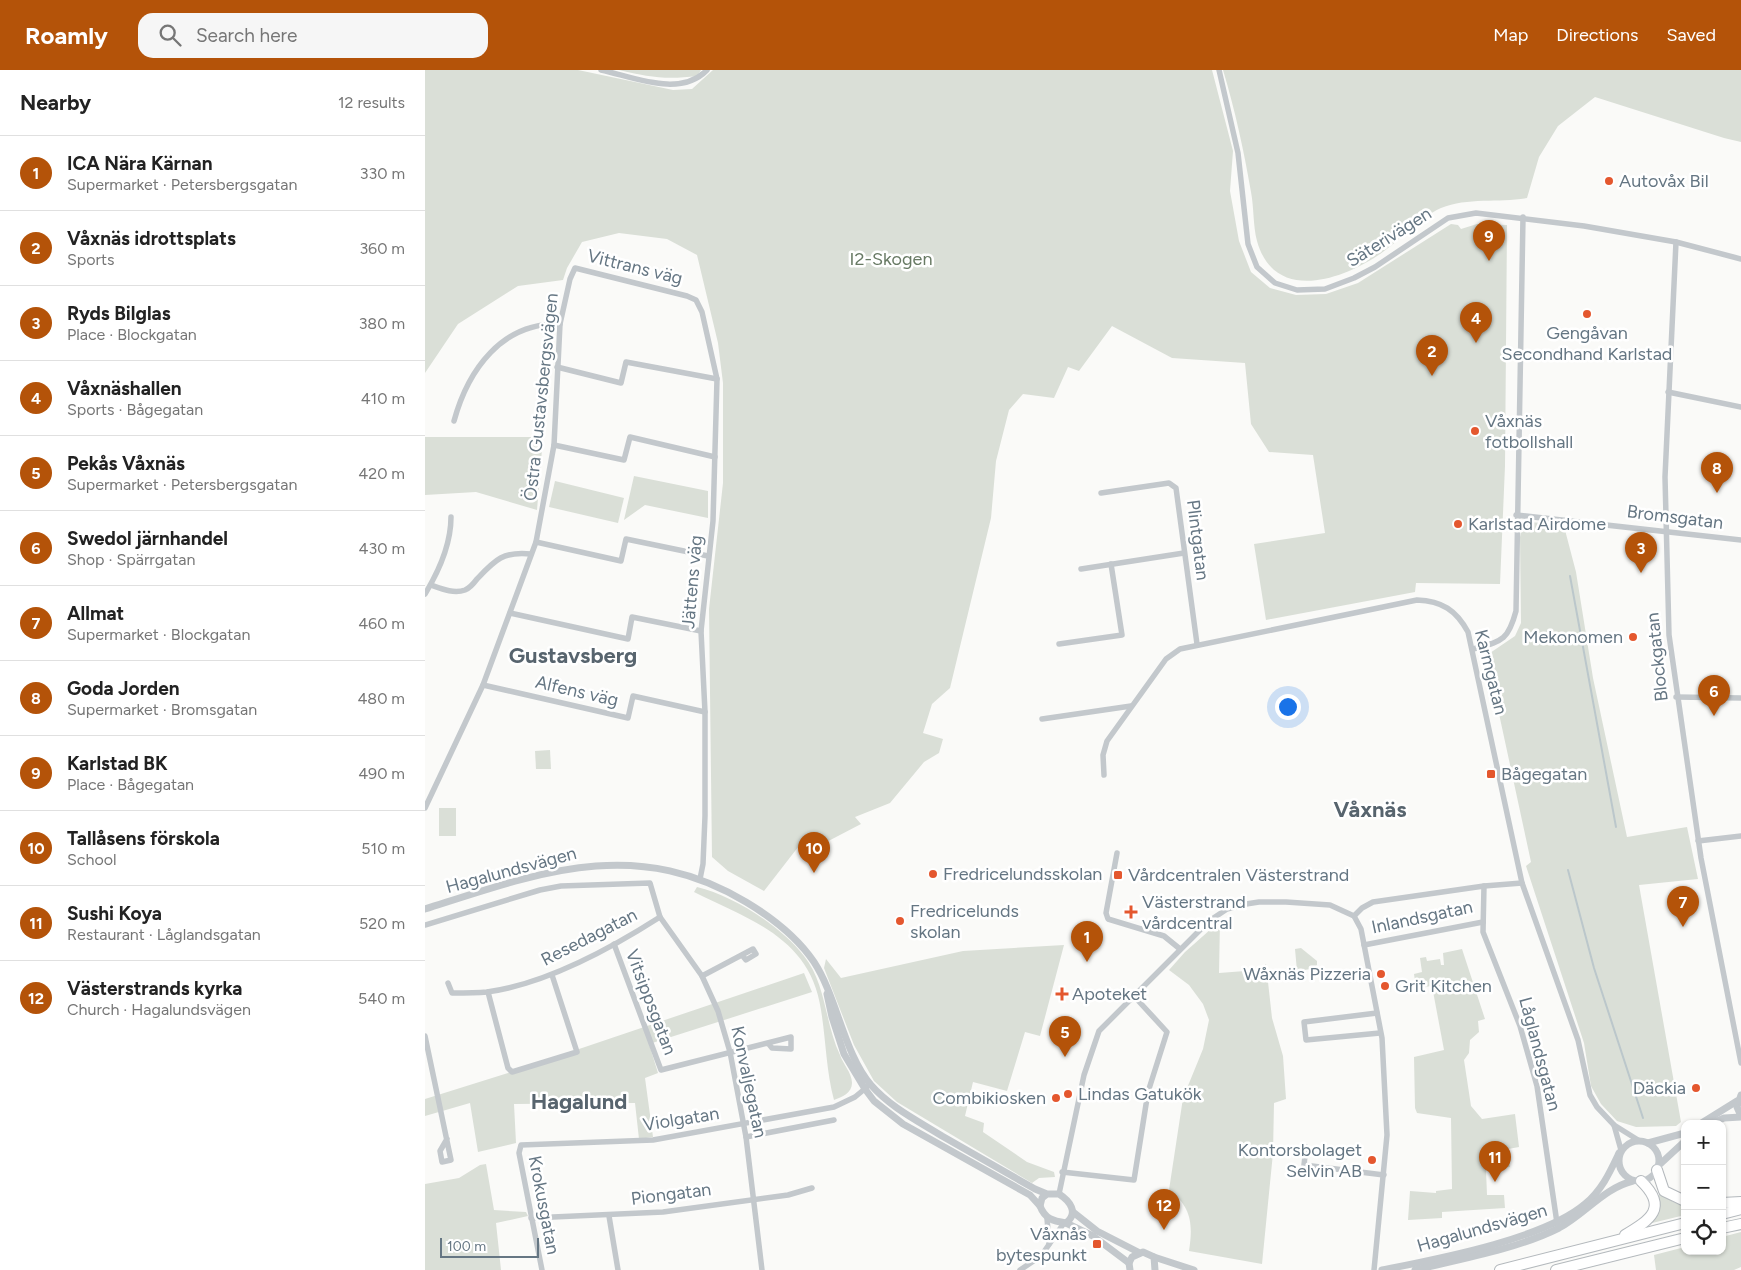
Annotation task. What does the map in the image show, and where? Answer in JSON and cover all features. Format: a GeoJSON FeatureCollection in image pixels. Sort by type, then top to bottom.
{"type":"FeatureCollection","features":[{"type":"Feature","properties":{"kind":"highway"},"geometry":{"type":"LineString","coordinates":[[1657,1168],[1664,1191],[1681,1199]]}},
{"type":"Feature","properties":{"kind":"highway"},"geometry":{"type":"LineString","coordinates":[[1615,1241],[1640,1226],[1653,1214],[1655,1197],[1637,1181]]}},
{"type":"Feature","properties":{"kind":"highway"},"geometry":{"type":"LineString","coordinates":[[1726,1203],[1741,1202]]}},
{"type":"Feature","properties":{"kind":"highway"},"geometry":{"type":"LineString","coordinates":[[1726,1213],[1741,1209]]}},
{"type":"Feature","properties":{"kind":"highway"},"geometry":{"type":"LineString","coordinates":[[1726,1227],[1741,1224]]}},
{"type":"Feature","properties":{"kind":"highway"},"geometry":{"type":"LineString","coordinates":[[1500,1270],[1681,1225]]}},
{"type":"Feature","properties":{"kind":"highway"},"geometry":{"type":"LineString","coordinates":[[1556,1270],[1681,1239]]}},
{"type":"Feature","properties":{"kind":"street"},"geometry":{"type":"LineString","coordinates":[[601,70],[672,85],[689,84],[698,79],[707,70]]}},
{"type":"Feature","properties":{"kind":"street","name":"Säterivägen"},"geometry":{"type":"LineString","coordinates":[[1219,70],[1238,153],[1248,244],[1257,267],[1275,283],[1297,290],[1325,289],[1354,278],[1375,267],[1448,218],[1475,213],[1523,217],[1675,242],[1741,259]]}},
{"type":"Feature","properties":{"kind":"street"},"geometry":{"type":"LineString","coordinates":[[1473,649],[1499,642],[1511,628],[1516,610],[1516,515],[1523,217]]}},
{"type":"Feature","properties":{"kind":"street","name":"Blockgatan"},"geometry":{"type":"LineString","coordinates":[[1675,242],[1668,392],[1665,530],[1669,635],[1676,697],[1698,841],[1741,1063]]}},
{"type":"Feature","properties":{"kind":"street","name":"Vittrans väg"},"geometry":{"type":"LineString","coordinates":[[575,268],[687,296]]}},
{"type":"Feature","properties":{"kind":"street","name":"Östra Gustavsbergsvägen"},"geometry":{"type":"LineString","coordinates":[[425,808],[483,685],[536,542],[554,445],[560,324],[569,279],[575,268]]}},
{"type":"Feature","properties":{"kind":"street","name":"Jättens väg"},"geometry":{"type":"LineString","coordinates":[[687,296],[696,300],[702,312],[717,379],[713,521],[701,631],[705,712],[705,816],[703,864],[700,879]]}},
{"type":"Feature","properties":{"kind":"street"},"geometry":{"type":"LineString","coordinates":[[455,421],[471,376],[498,346],[527,329],[544,324],[560,324]]}},
{"type":"Feature","properties":{"kind":"street"},"geometry":{"type":"LineString","coordinates":[[557,367],[621,383],[626,362],[717,379]]}},
{"type":"Feature","properties":{"kind":"street"},"geometry":{"type":"LineString","coordinates":[[1668,392],[1741,407]]}},
{"type":"Feature","properties":{"kind":"street"},"geometry":{"type":"LineString","coordinates":[[554,445],[623,460],[629,437],[715,457]]}},
{"type":"Feature","properties":{"kind":"street","name":"Plintgatan"},"geometry":{"type":"LineString","coordinates":[[1101,493],[1169,483],[1176,488],[1197,644]]}},
{"type":"Feature","properties":{"kind":"street","name":"Bromsgatan"},"geometry":{"type":"LineString","coordinates":[[1516,515],[1665,530],[1741,540]]}},
{"type":"Feature","properties":{"kind":"street"},"geometry":{"type":"LineString","coordinates":[[425,594],[431,585],[451,534],[451,517]]}},
{"type":"Feature","properties":{"kind":"street"},"geometry":{"type":"LineString","coordinates":[[536,542],[621,561],[626,540],[708,556]]}},
{"type":"Feature","properties":{"kind":"street"},"geometry":{"type":"LineString","coordinates":[[431,585],[457,592],[468,589],[491,564],[502,557],[513,552],[531,554]]}},
{"type":"Feature","properties":{"kind":"street"},"geometry":{"type":"LineString","coordinates":[[1081,569],[1184,553]]}},
{"type":"Feature","properties":{"kind":"street"},"geometry":{"type":"LineString","coordinates":[[1059,644],[1122,635],[1111,564]]}},
{"type":"Feature","properties":{"kind":"street","name":"Karmgatan"},"geometry":{"type":"LineString","coordinates":[[1104,775],[1104,749],[1131,706],[1167,659],[1180,649],[1417,600],[1446,605],[1460,617],[1469,632],[1522,883],[1578,1040],[1591,1096],[1597,1106],[1614,1125],[1638,1140]]}},
{"type":"Feature","properties":{"kind":"street"},"geometry":{"type":"LineString","coordinates":[[510,613],[628,639],[632,617],[701,631]]}},
{"type":"Feature","properties":{"kind":"street","name":"Alfens väg"},"geometry":{"type":"LineString","coordinates":[[483,685],[627,718],[633,696],[705,712]]}},
{"type":"Feature","properties":{"kind":"street"},"geometry":{"type":"LineString","coordinates":[[1676,697],[1741,698]]}},
{"type":"Feature","properties":{"kind":"street"},"geometry":{"type":"LineString","coordinates":[[1042,719],[1131,706]]}},
{"type":"Feature","properties":{"kind":"street"},"geometry":{"type":"LineString","coordinates":[[1698,841],[1741,836]]}},
{"type":"Feature","properties":{"kind":"street"},"geometry":{"type":"LineString","coordinates":[[1117,853],[1106,913],[1108,919],[1164,936],[1180,949]]}},
{"type":"Feature","properties":{"kind":"street","name":"Hagalundsvägen"},"geometry":{"type":"LineString","coordinates":[[425,909],[577,866],[602,864],[645,866],[673,870],[727,890],[784,929],[815,963],[827,991],[832,1017],[844,1054],[868,1087],[874,1101],[903,1124],[1030,1195],[1040,1206]]}},
{"type":"Feature","properties":{"kind":"street"},"geometry":{"type":"LineString","coordinates":[[425,925],[540,890],[561,886],[622,883],[651,883],[659,917]]}},
{"type":"Feature","properties":{"kind":"street"},"geometry":{"type":"LineString","coordinates":[[1354,916],[1362,908],[1373,902],[1484,886],[1522,883]]}},
{"type":"Feature","properties":{"kind":"street","name":"Inlandsgatan"},"geometry":{"type":"LineString","coordinates":[[1364,945],[1483,922],[1484,886]]}},
{"type":"Feature","properties":{"kind":"street"},"geometry":{"type":"LineString","coordinates":[[1059,1194],[1062,1172],[1084,1075],[1093,1046],[1099,1031],[1133,994],[1209,921],[1227,909],[1253,903],[1330,905],[1354,916],[1361,929],[1380,1033],[1387,1135],[1374,1270]]}},
{"type":"Feature","properties":{"kind":"street","name":"Resedagatan"},"geometry":{"type":"LineString","coordinates":[[448,984],[452,993],[488,992],[552,975],[614,944],[659,917]]}},
{"type":"Feature","properties":{"kind":"street","name":"Konvaljegatan"},"geometry":{"type":"LineString","coordinates":[[659,917],[702,976],[718,1011],[730,1052],[746,1137],[762,1270]]}},
{"type":"Feature","properties":{"kind":"street","name":"Låglandsgatan"},"geometry":{"type":"LineString","coordinates":[[1483,922],[1483,932],[1520,1026],[1537,1086],[1558,1225]]}},
{"type":"Feature","properties":{"kind":"street","name":"Vitsippsgatan"},"geometry":{"type":"LineString","coordinates":[[614,944],[661,1070],[730,1052]]}},
{"type":"Feature","properties":{"kind":"street"},"geometry":{"type":"LineString","coordinates":[[702,976],[742,955]]}},
{"type":"Feature","properties":{"kind":"street"},"geometry":{"type":"LineString","coordinates":[[488,992],[508,1068],[512,1072],[577,1052],[552,975]]}},
{"type":"Feature","properties":{"kind":"street"},"geometry":{"type":"LineString","coordinates":[[1062,1172],[1135,1180],[1149,1092],[1167,1032],[1133,994]]}},
{"type":"Feature","properties":{"kind":"street"},"geometry":{"type":"LineString","coordinates":[[1377,1013],[1304,1022],[1306,1040],[1380,1033]]}},
{"type":"Feature","properties":{"kind":"street"},"geometry":{"type":"LineString","coordinates":[[425,1036],[447,1139]]}},
{"type":"Feature","properties":{"kind":"street"},"geometry":{"type":"LineString","coordinates":[[730,1052],[768,1043]]}},
{"type":"Feature","properties":{"kind":"street","name":"Hagalundsvägen"},"geometry":{"type":"LineString","coordinates":[[868,1087],[913,1119],[1047,1194]]}},
{"type":"Feature","properties":{"kind":"street","name":"Violgatan"},"geometry":{"type":"LineString","coordinates":[[519,1147],[523,1145],[639,1142],[834,1107],[855,1097],[868,1087]]}},
{"type":"Feature","properties":{"kind":"street"},"geometry":{"type":"LineString","coordinates":[[1719,1120],[1741,1116],[1737,1107],[1739,1098]]}},
{"type":"Feature","properties":{"kind":"street"},"geometry":{"type":"LineString","coordinates":[[1706,1120],[1739,1098]]}},
{"type":"Feature","properties":{"kind":"street"},"geometry":{"type":"LineString","coordinates":[[746,1137],[835,1120]]}},
{"type":"Feature","properties":{"kind":"street","name":"Karmgatan"},"geometry":{"type":"LineString","coordinates":[[1614,1125],[1620,1152]]}},
{"type":"Feature","properties":{"kind":"street"},"geometry":{"type":"LineString","coordinates":[[1637,1181],[1621,1167],[1620,1152],[1626,1145],[1638,1140],[1649,1143],[1681,1134]]}},
{"type":"Feature","properties":{"kind":"street"},"geometry":{"type":"LineString","coordinates":[[1649,1143],[1658,1156],[1657,1168]]}},
{"type":"Feature","properties":{"kind":"street","name":"Hagalundsvägen"},"geometry":{"type":"LineString","coordinates":[[1415,1270],[1496,1249],[1577,1217],[1610,1190],[1647,1179],[1681,1145]]}},
{"type":"Feature","properties":{"kind":"street","name":"Krokusgatan"},"geometry":{"type":"LineString","coordinates":[[519,1147],[542,1270]]}},
{"type":"Feature","properties":{"kind":"street"},"geometry":{"type":"LineString","coordinates":[[1306,1147],[1304,1165],[1384,1175]]}},
{"type":"Feature","properties":{"kind":"street","name":"Hagalundsvägen"},"geometry":{"type":"LineString","coordinates":[[1382,1270],[1479,1247],[1558,1225],[1593,1197],[1605,1182],[1620,1152]]}},
{"type":"Feature","properties":{"kind":"street","name":"Piongatan"},"geometry":{"type":"LineString","coordinates":[[531,1218],[609,1216],[663,1212],[788,1195],[812,1188]]}},
{"type":"Feature","properties":{"kind":"street"},"geometry":{"type":"LineString","coordinates":[[1049,1244],[1047,1218],[1040,1206],[1042,1198],[1047,1194],[1059,1194],[1067,1199],[1073,1212],[1097,1231],[1138,1252],[1147,1252],[1154,1257],[1193,1270]]}},
{"type":"Feature","properties":{"kind":"street"},"geometry":{"type":"LineString","coordinates":[[1021,1270],[1041,1256],[1065,1223],[1071,1219],[1073,1212]]}},
{"type":"Feature","properties":{"kind":"street"},"geometry":{"type":"LineString","coordinates":[[609,1216],[618,1270]]}},
{"type":"Feature","properties":{"kind":"street"},"geometry":{"type":"LineString","coordinates":[[1047,1218],[1054,1222],[1065,1223],[1093,1236],[1129,1268],[1132,1257],[1138,1252]]}},
{"type":"Feature","properties":{"kind":"street"},"geometry":{"type":"LineString","coordinates":[[1154,1257],[1155,1270]]}},
{"type":"Feature","properties":{"kind":"green space","name":"I2-Skogen"},"geometry":{"type":"Polygon","coordinates":[[[425,70],[578,70],[673,90],[692,89],[713,70],[1212,70],[1233,151],[1230,191],[1239,241],[1251,272],[1270,288],[1296,295],[1326,294],[1358,283],[1451,224],[1458,225],[1461,229],[1477,224],[1507,225],[1505,466],[1500,584],[1416,583],[1415,592],[1266,620],[1254,544],[1325,533],[1313,455],[1269,452],[1251,424],[1245,363],[1172,358],[1112,326],[1079,371],[1068,367],[1054,398],[1023,394],[1009,410],[996,461],[991,518],[950,688],[932,704],[923,733],[943,739],[939,753],[924,762],[890,803],[855,817],[861,824],[815,848],[802,842],[764,891],[728,871],[712,857],[709,609],[723,483],[723,383],[718,343],[697,255],[667,239],[619,233],[582,242],[567,268],[563,280],[518,286],[458,324],[425,373],[425,70]]]}},
{"type":"Feature","properties":{"kind":"green space"},"geometry":{"type":"Polygon","coordinates":[[[619,70],[701,70],[697,76],[666,78],[619,70]]]}},
{"type":"Feature","properties":{"kind":"green space"},"geometry":{"type":"Polygon","coordinates":[[[1223,70],[1741,70],[1741,142],[1595,97],[1558,126],[1539,157],[1527,198],[1462,202],[1441,208],[1424,218],[1385,251],[1362,265],[1345,273],[1327,278],[1309,281],[1292,279],[1278,273],[1265,260],[1257,241],[1245,161],[1223,70]]]}},
{"type":"Feature","properties":{"kind":"green space"},"geometry":{"type":"Polygon","coordinates":[[[425,437],[543,437],[537,510],[476,492],[425,495],[425,437]]]}},
{"type":"Feature","properties":{"kind":"green space"},"geometry":{"type":"Polygon","coordinates":[[[634,476],[708,491],[708,518],[645,505],[624,520],[634,476]]]}},
{"type":"Feature","properties":{"kind":"green space"},"geometry":{"type":"Polygon","coordinates":[[[555,481],[624,498],[618,523],[549,507],[555,481]]]}},
{"type":"Feature","properties":{"kind":"green space"},"geometry":{"type":"Polygon","coordinates":[[[1529,522],[1555,524],[1565,530],[1576,572],[1593,678],[1627,837],[1687,827],[1698,879],[1639,885],[1681,1122],[1676,1126],[1636,1127],[1617,1121],[1601,1104],[1591,1086],[1584,1043],[1526,866],[1531,862],[1490,672],[1490,653],[1515,636],[1521,623],[1520,537],[1522,527],[1529,522]]]}},
{"type":"Feature","properties":{"kind":"green space"},"geometry":{"type":"Polygon","coordinates":[[[550,750],[551,769],[536,769],[535,751],[550,750]]]}},
{"type":"Feature","properties":{"kind":"green space"},"geometry":{"type":"Polygon","coordinates":[[[439,808],[456,808],[456,836],[439,836],[439,808]]]}},
{"type":"Feature","properties":{"kind":"green space"},"geometry":{"type":"Polygon","coordinates":[[[697,887],[726,897],[770,923],[804,956],[817,978],[835,1043],[851,1076],[852,1086],[846,1094],[834,1100],[829,1078],[821,1010],[815,986],[805,966],[791,949],[775,935],[757,923],[694,892],[697,887]]]}},
{"type":"Feature","properties":{"kind":"green space"},"geometry":{"type":"Polygon","coordinates":[[[1220,921],[1219,973],[1258,970],[1266,964],[1272,1018],[1283,1056],[1286,1099],[1274,1103],[1273,1153],[1262,1264],[1189,1251],[1191,1233],[1189,1217],[1177,1196],[1169,1190],[1183,1098],[1203,1049],[1209,1020],[1203,1004],[1189,985],[1169,970],[1185,952],[1220,921]]]}},
{"type":"Feature","properties":{"kind":"green space"},"geometry":{"type":"Polygon","coordinates":[[[1064,945],[1040,1036],[1025,1032],[1007,1091],[973,1082],[965,1116],[984,1123],[983,1132],[1027,1162],[1054,1172],[1055,1177],[1039,1178],[1032,1183],[897,1102],[874,1081],[854,1045],[824,968],[826,959],[841,978],[963,951],[1064,945]]]}},
{"type":"Feature","properties":{"kind":"green space"},"geometry":{"type":"Polygon","coordinates":[[[1301,948],[1317,961],[1317,965],[1311,969],[1297,971],[1295,949],[1301,948]]]}},
{"type":"Feature","properties":{"kind":"green space"},"geometry":{"type":"Polygon","coordinates":[[[1462,949],[1485,1019],[1478,1021],[1479,1032],[1470,1040],[1469,1053],[1464,1060],[1471,1106],[1482,1119],[1515,1114],[1519,1147],[1508,1149],[1510,1167],[1486,1170],[1487,1195],[1504,1195],[1505,1208],[1442,1212],[1442,1218],[1408,1220],[1410,1191],[1436,1193],[1436,1191],[1452,1189],[1451,1118],[1417,1113],[1415,1108],[1414,1057],[1444,1050],[1432,986],[1416,988],[1414,974],[1422,972],[1420,958],[1426,957],[1427,961],[1440,959],[1441,965],[1444,965],[1443,953],[1462,949]]]}},
{"type":"Feature","properties":{"kind":"green space"},"geometry":{"type":"Polygon","coordinates":[[[804,973],[812,992],[649,1044],[658,1073],[645,1078],[653,1137],[639,1139],[635,1103],[514,1104],[516,1143],[478,1152],[470,1103],[425,1116],[425,1099],[508,1073],[804,973]]]}},
{"type":"Feature","properties":{"kind":"green space"},"geometry":{"type":"Polygon","coordinates":[[[486,1164],[494,1210],[526,1212],[528,1216],[496,1223],[501,1270],[425,1270],[425,1184],[459,1178],[480,1165],[486,1164]]]}},
{"type":"Feature","properties":{"kind":"green space"},"geometry":{"type":"Polygon","coordinates":[[[1659,1191],[1673,1202],[1681,1204],[1681,1216],[1652,1223],[1659,1208],[1659,1191]]]}},
{"type":"Feature","properties":{"kind":"green space"},"geometry":{"type":"Polygon","coordinates":[[[1741,1232],[1741,1267],[1734,1270],[1656,1270],[1654,1255],[1681,1248],[1681,1255],[1726,1255],[1726,1236],[1741,1232]]]}},
{"type":"Feature","properties":{"kind":"waterway"},"geometry":{"type":"LineString","coordinates":[[1570,576],[1616,827]]}},
{"type":"Feature","properties":{"kind":"waterway"},"geometry":{"type":"LineString","coordinates":[[1568,870],[1594,968],[1643,1118]]}},
{"type":"Feature","properties":{"kind":"place","name":"Autovåx Bil"},"geometry":{"type":"Point","coordinates":[1609,181]}},
{"type":"Feature","properties":{"kind":"place","name":"Karlstad BK"},"geometry":{"type":"Point","coordinates":[1489,261]}},
{"type":"Feature","properties":{"kind":"place","name":"Gengåvan Secondhand Karlstad"},"geometry":{"type":"Point","coordinates":[1587,314]}},
{"type":"Feature","properties":{"kind":"place","name":"Våxnäshallen"},"geometry":{"type":"Point","coordinates":[1476,343]}},
{"type":"Feature","properties":{"kind":"place","name":"Våxnäs idrottsplats"},"geometry":{"type":"Point","coordinates":[1432,376]}},
{"type":"Feature","properties":{"kind":"place","name":"Våxnäs fotbollshall"},"geometry":{"type":"Point","coordinates":[1475,431]}},
{"type":"Feature","properties":{"kind":"place","name":"Goda Jorden"},"geometry":{"type":"Point","coordinates":[1717,493]}},
{"type":"Feature","properties":{"kind":"place","name":"Karlstad Airdome"},"geometry":{"type":"Point","coordinates":[1458,524]}},
{"type":"Feature","properties":{"kind":"place","name":"Ryds Bilglas"},"geometry":{"type":"Point","coordinates":[1641,573]}},
{"type":"Feature","properties":{"kind":"place","name":"Mekonomen"},"geometry":{"type":"Point","coordinates":[1633,637]}},
{"type":"Feature","properties":{"kind":"place","name":"Swedol järnhandel"},"geometry":{"type":"Point","coordinates":[1714,716]}},
{"type":"Feature","properties":{"kind":"place","name":"Bågegatan"},"geometry":{"type":"Point","coordinates":[1491,774]}},
{"type":"Feature","properties":{"kind":"place","name":"Tallåsens förskola"},"geometry":{"type":"Point","coordinates":[814,873]}},
{"type":"Feature","properties":{"kind":"place","name":"Fredricelundsskolan"},"geometry":{"type":"Point","coordinates":[933,874]}},
{"type":"Feature","properties":{"kind":"place","name":"Vårdcentralen Västerstrand"},"geometry":{"type":"Point","coordinates":[1118,875]}},
{"type":"Feature","properties":{"kind":"place","name":"Västerstrand vårdcentral"},"geometry":{"type":"Point","coordinates":[1131,912]}},
{"type":"Feature","properties":{"kind":"place","name":"Fredricelunds skolan"},"geometry":{"type":"Point","coordinates":[900,921]}},
{"type":"Feature","properties":{"kind":"place","name":"Allmat"},"geometry":{"type":"Point","coordinates":[1683,927]}},
{"type":"Feature","properties":{"kind":"place","name":"ICA Nära Kärnan"},"geometry":{"type":"Point","coordinates":[1087,962]}},
{"type":"Feature","properties":{"kind":"place","name":"Wåxnäs Pizzeria"},"geometry":{"type":"Point","coordinates":[1381,974]}},
{"type":"Feature","properties":{"kind":"place","name":"Grit Kitchen"},"geometry":{"type":"Point","coordinates":[1385,986]}},
{"type":"Feature","properties":{"kind":"place","name":"Apoteket"},"geometry":{"type":"Point","coordinates":[1062,994]}},
{"type":"Feature","properties":{"kind":"place","name":"Pekås Våxnäs"},"geometry":{"type":"Point","coordinates":[1065,1057]}},
{"type":"Feature","properties":{"kind":"place","name":"Däckia"},"geometry":{"type":"Point","coordinates":[1696,1088]}},
{"type":"Feature","properties":{"kind":"place","name":"Lindas Gatukök"},"geometry":{"type":"Point","coordinates":[1068,1094]}},
{"type":"Feature","properties":{"kind":"place","name":"Combikiosken"},"geometry":{"type":"Point","coordinates":[1056,1098]}},
{"type":"Feature","properties":{"kind":"place","name":"Kontorsbolaget Selvin AB"},"geometry":{"type":"Point","coordinates":[1372,1160]}},
{"type":"Feature","properties":{"kind":"place","name":"Sushi Koya"},"geometry":{"type":"Point","coordinates":[1495,1182]}},
{"type":"Feature","properties":{"kind":"place","name":"Västerstrands kyrka"},"geometry":{"type":"Point","coordinates":[1164,1230]}},
{"type":"Feature","properties":{"kind":"place","name":"Våxnås bytespunkt"},"geometry":{"type":"Point","coordinates":[1097,1244]}},
{"type":"Feature","properties":{"kind":"district","name":"Gustavsberg"},"geometry":{"type":"Point","coordinates":[573,655]}},
{"type":"Feature","properties":{"kind":"district","name":"Våxnäs"},"geometry":{"type":"Point","coordinates":[1370,809]}},
{"type":"Feature","properties":{"kind":"district","name":"Hagalund"},"geometry":{"type":"Point","coordinates":[579,1101]}}]}
